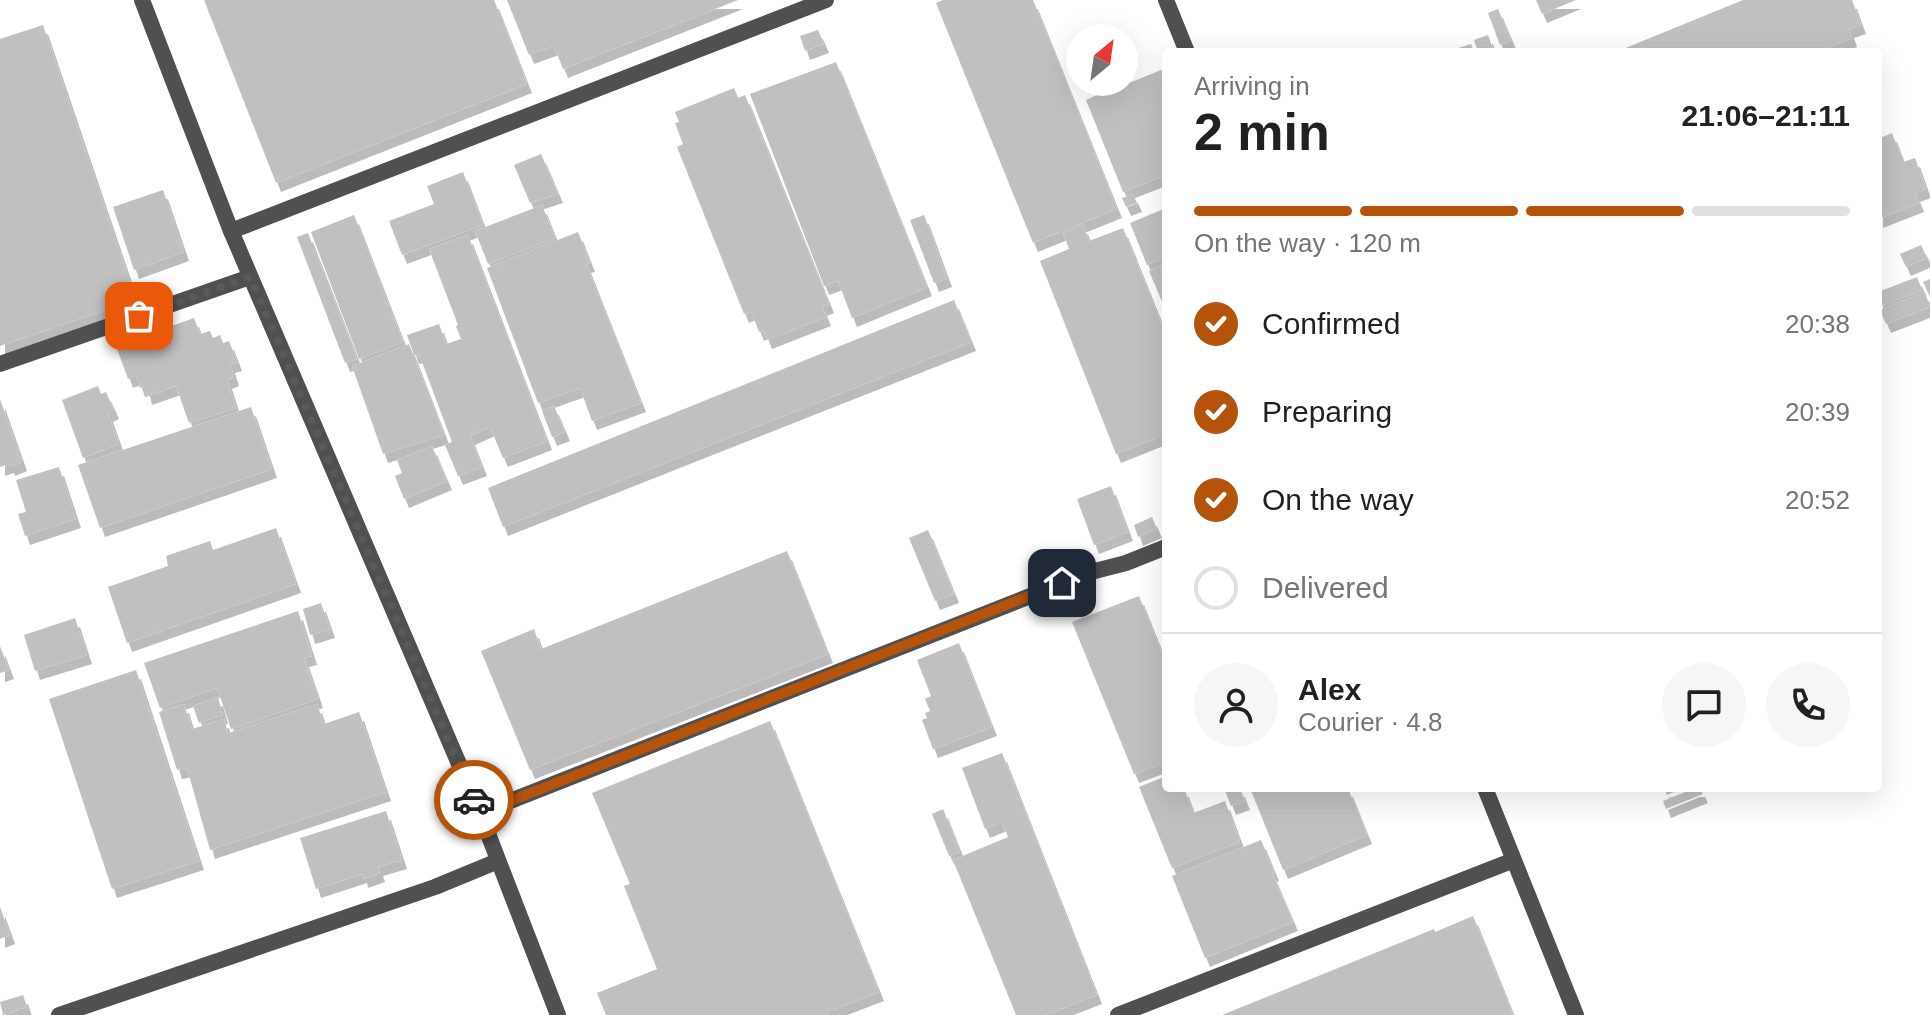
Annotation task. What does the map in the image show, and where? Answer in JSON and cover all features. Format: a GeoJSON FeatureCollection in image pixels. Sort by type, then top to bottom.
{"type":"FeatureCollection","features":[{"type":"Feature","properties":{"kind":"street"},"geometry":{"type":"LineString","coordinates":[[142,0],[231,231],[480,813],[558,1015]]}},
{"type":"Feature","properties":{"kind":"street"},"geometry":{"type":"LineString","coordinates":[[231,231],[826,0]]}},
{"type":"Feature","properties":{"kind":"street"},"geometry":{"type":"LineString","coordinates":[[1166,0],[1185,48]]}},
{"type":"Feature","properties":{"kind":"street"},"geometry":{"type":"LineString","coordinates":[[0,364],[250,277]]}},
{"type":"Feature","properties":{"kind":"street"},"geometry":{"type":"LineString","coordinates":[[480,813],[1076,577],[1162,549]]}},
{"type":"Feature","properties":{"kind":"street"},"geometry":{"type":"LineString","coordinates":[[1487,792],[1576,1015]]}},
{"type":"Feature","properties":{"kind":"street"},"geometry":{"type":"LineString","coordinates":[[1118,1015],[1514,860]]}},
{"type":"Feature","properties":{"kind":"street"},"geometry":{"type":"LineString","coordinates":[[59,1015],[435,887],[498,861]]}},
{"type":"Feature","properties":{"kind":"building"},"geometry":{"type":"Polygon","coordinates":[[[204,0],[494,0],[527,84],[276,183],[204,0]]]}},
{"type":"Feature","properties":{"kind":"building"},"geometry":{"type":"Polygon","coordinates":[[[507,0],[738,0],[563,69],[554,46],[529,55],[507,0]]]}},
{"type":"Feature","properties":{"kind":"building"},"geometry":{"type":"Polygon","coordinates":[[[943,0],[1033,0],[1066,82],[1066,96],[1072,96],[1117,209],[1033,243],[936,3],[943,0]]]}},
{"type":"Feature","properties":{"kind":"building"},"geometry":{"type":"Polygon","coordinates":[[[1536,0],[1576,0],[1542,14],[1536,0]]]}},
{"type":"Feature","properties":{"kind":"building"},"geometry":{"type":"Polygon","coordinates":[[[1743,0],[1852,0],[1861,25],[1849,29],[1852,38],[1828,48],[1625,48],[1743,0]]]}},
{"type":"Feature","properties":{"kind":"building"},"geometry":{"type":"Polygon","coordinates":[[[1498,9],[1511,40],[1500,45],[1488,13],[1498,9]]]}},
{"type":"Feature","properties":{"kind":"building"},"geometry":{"type":"Polygon","coordinates":[[[43,25],[136,300],[0,346],[0,39],[43,25]]]}},
{"type":"Feature","properties":{"kind":"building"},"geometry":{"type":"Polygon","coordinates":[[[818,30],[824,44],[805,51],[800,36],[818,30]]]}},
{"type":"Feature","properties":{"kind":"building"},"geometry":{"type":"Polygon","coordinates":[[[1488,35],[1493,48],[1477,48],[1474,40],[1488,35]]]}},
{"type":"Feature","properties":{"kind":"building"},"geometry":{"type":"Polygon","coordinates":[[[836,62],[927,287],[852,318],[838,281],[824,286],[750,94],[836,62]]]}},
{"type":"Feature","properties":{"kind":"building"},"geometry":{"type":"Polygon","coordinates":[[[1162,70],[1162,177],[1123,192],[1086,100],[1095,96],[1138,96],[1138,79],[1162,70]]]}},
{"type":"Feature","properties":{"kind":"building"},"geometry":{"type":"Polygon","coordinates":[[[734,88],[738,98],[745,95],[829,304],[822,307],[826,317],[767,340],[763,330],[759,332],[751,311],[744,314],[677,147],[683,144],[675,123],[679,122],[675,112],[734,88]]]}},
{"type":"Feature","properties":{"kind":"building"},"geometry":{"type":"Polygon","coordinates":[[[1892,133],[1903,162],[1915,158],[1926,189],[1915,193],[1919,203],[1882,217],[1882,137],[1892,133]]]}},
{"type":"Feature","properties":{"kind":"building"},"geometry":{"type":"Polygon","coordinates":[[[541,154],[558,194],[530,203],[514,165],[541,154]]]}},
{"type":"Feature","properties":{"kind":"building"},"geometry":{"type":"Polygon","coordinates":[[[463,172],[483,225],[402,255],[389,221],[434,204],[427,186],[463,172]]]}},
{"type":"Feature","properties":{"kind":"building"},"geometry":{"type":"Polygon","coordinates":[[[163,190],[184,252],[134,270],[113,207],[163,190]]]}},
{"type":"Feature","properties":{"kind":"building"},"geometry":{"type":"Polygon","coordinates":[[[1133,194],[1137,203],[1126,207],[1122,198],[1133,194]]]}},
{"type":"Feature","properties":{"kind":"building"},"geometry":{"type":"Polygon","coordinates":[[[542,205],[555,238],[488,264],[475,231],[542,205]]]}},
{"type":"Feature","properties":{"kind":"building"},"geometry":{"type":"Polygon","coordinates":[[[1162,210],[1162,259],[1147,265],[1130,223],[1162,210]]]}},
{"type":"Feature","properties":{"kind":"building"},"geometry":{"type":"Polygon","coordinates":[[[354,215],[403,342],[359,359],[311,232],[354,215]]]}},
{"type":"Feature","properties":{"kind":"building"},"geometry":{"type":"Polygon","coordinates":[[[924,215],[947,278],[934,283],[910,220],[924,215]]]}},
{"type":"Feature","properties":{"kind":"building"},"geometry":{"type":"Polygon","coordinates":[[[1083,225],[1089,241],[1123,228],[1162,325],[1162,436],[1116,454],[1040,261],[1069,249],[1063,233],[1083,225]]]}},
{"type":"Feature","properties":{"kind":"building"},"geometry":{"type":"Polygon","coordinates":[[[578,232],[590,263],[586,264],[641,403],[592,421],[580,388],[538,403],[487,268],[578,232]]]}},
{"type":"Feature","properties":{"kind":"building"},"geometry":{"type":"Polygon","coordinates":[[[308,233],[357,359],[345,363],[297,237],[308,233]]]}},
{"type":"Feature","properties":{"kind":"building"},"geometry":{"type":"Polygon","coordinates":[[[468,235],[547,441],[503,458],[490,427],[470,436],[482,467],[458,476],[445,445],[452,442],[419,354],[414,355],[407,335],[439,324],[446,344],[461,339],[429,249],[468,235]]]}},
{"type":"Feature","properties":{"kind":"building"},"geometry":{"type":"Polygon","coordinates":[[[1921,245],[1927,258],[1906,267],[1900,254],[1921,245]]]}},
{"type":"Feature","properties":{"kind":"building"},"geometry":{"type":"Polygon","coordinates":[[[1162,265],[1162,302],[1149,271],[1162,265]]]}},
{"type":"Feature","properties":{"kind":"building"},"geometry":{"type":"Polygon","coordinates":[[[1917,277],[1922,290],[1882,305],[1882,290],[1917,277]]]}},
{"type":"Feature","properties":{"kind":"building"},"geometry":{"type":"Polygon","coordinates":[[[1930,279],[1930,297],[1923,282],[1930,279]]]}},
{"type":"Feature","properties":{"kind":"building"},"geometry":{"type":"Polygon","coordinates":[[[1925,292],[1930,307],[1886,324],[1882,309],[1925,292]]]}},
{"type":"Feature","properties":{"kind":"building"},"geometry":{"type":"Polygon","coordinates":[[[954,300],[971,342],[503,527],[488,488],[954,300]]]}},
{"type":"Feature","properties":{"kind":"building"},"geometry":{"type":"Polygon","coordinates":[[[194,318],[200,334],[210,331],[213,338],[220,335],[223,343],[229,341],[237,362],[230,364],[234,377],[227,380],[236,408],[189,423],[176,386],[147,396],[145,387],[140,388],[136,376],[128,379],[116,346],[194,318]]]}},
{"type":"Feature","properties":{"kind":"building"},"geometry":{"type":"Polygon","coordinates":[[[409,344],[444,435],[383,454],[352,366],[409,344]]]}},
{"type":"Feature","properties":{"kind":"building"},"geometry":{"type":"Polygon","coordinates":[[[98,386],[101,394],[106,392],[114,410],[108,413],[119,444],[83,458],[62,400],[98,386]]]}},
{"type":"Feature","properties":{"kind":"building"},"geometry":{"type":"Polygon","coordinates":[[[0,399],[22,462],[10,467],[9,464],[0,467],[0,399]]]}},
{"type":"Feature","properties":{"kind":"building"},"geometry":{"type":"Polygon","coordinates":[[[554,406],[565,432],[552,437],[542,411],[554,406]]]}},
{"type":"Feature","properties":{"kind":"building"},"geometry":{"type":"Polygon","coordinates":[[[251,407],[272,469],[100,528],[78,465],[251,407]]]}},
{"type":"Feature","properties":{"kind":"building"},"geometry":{"type":"Polygon","coordinates":[[[432,446],[447,481],[404,499],[395,476],[402,473],[397,460],[432,446]]]}},
{"type":"Feature","properties":{"kind":"building"},"geometry":{"type":"Polygon","coordinates":[[[59,467],[76,519],[25,536],[18,514],[26,512],[16,480],[59,467]]]}},
{"type":"Feature","properties":{"kind":"building"},"geometry":{"type":"Polygon","coordinates":[[[1111,486],[1128,532],[1094,545],[1077,499],[1111,486]]]}},
{"type":"Feature","properties":{"kind":"building"},"geometry":{"type":"Polygon","coordinates":[[[1152,517],[1157,529],[1138,537],[1134,525],[1152,517]]]}},
{"type":"Feature","properties":{"kind":"building"},"geometry":{"type":"Polygon","coordinates":[[[276,528],[296,584],[127,643],[108,587],[168,566],[166,556],[210,541],[213,550],[276,528]]]}},
{"type":"Feature","properties":{"kind":"building"},"geometry":{"type":"Polygon","coordinates":[[[928,530],[954,594],[935,601],[909,538],[928,530]]]}},
{"type":"Feature","properties":{"kind":"building"},"geometry":{"type":"Polygon","coordinates":[[[787,551],[828,654],[530,770],[481,651],[534,629],[541,649],[787,551]]]}},
{"type":"Feature","properties":{"kind":"building"},"geometry":{"type":"Polygon","coordinates":[[[1139,596],[1162,653],[1162,764],[1134,774],[1072,622],[1139,596]]]}},
{"type":"Feature","properties":{"kind":"building"},"geometry":{"type":"Polygon","coordinates":[[[321,603],[330,629],[310,635],[303,609],[321,603]]]}},
{"type":"Feature","properties":{"kind":"building"},"geometry":{"type":"Polygon","coordinates":[[[298,611],[312,656],[304,658],[318,699],[231,729],[217,688],[160,708],[144,663],[298,611]]]}},
{"type":"Feature","properties":{"kind":"building"},"geometry":{"type":"Polygon","coordinates":[[[75,618],[87,655],[35,671],[24,635],[75,618]]]}},
{"type":"Feature","properties":{"kind":"building"},"geometry":{"type":"Polygon","coordinates":[[[959,643],[992,727],[933,749],[922,720],[927,718],[925,713],[930,711],[925,699],[931,696],[917,660],[959,643]]]}},
{"type":"Feature","properties":{"kind":"building"},"geometry":{"type":"Polygon","coordinates":[[[0,646],[9,670],[0,673],[0,646]]]}},
{"type":"Feature","properties":{"kind":"building"},"geometry":{"type":"Polygon","coordinates":[[[136,670],[199,861],[112,889],[49,699],[136,670]]]}},
{"type":"Feature","properties":{"kind":"building"},"geometry":{"type":"Polygon","coordinates":[[[218,697],[223,715],[199,723],[193,706],[218,697]]]}},
{"type":"Feature","properties":{"kind":"building"},"geometry":{"type":"Polygon","coordinates":[[[184,704],[192,729],[224,719],[228,733],[317,704],[324,724],[359,712],[386,792],[210,850],[187,768],[177,770],[159,712],[184,704]]]}},
{"type":"Feature","properties":{"kind":"building"},"geometry":{"type":"Polygon","coordinates":[[[770,721],[879,992],[827,1012],[828,1015],[606,1015],[597,993],[657,969],[624,886],[630,884],[592,793],[770,721]]]}},
{"type":"Feature","properties":{"kind":"building"},"geometry":{"type":"Polygon","coordinates":[[[1002,753],[1097,995],[1046,1015],[1016,1015],[953,860],[1008,837],[1002,822],[985,829],[962,768],[1002,753]]]}},
{"type":"Feature","properties":{"kind":"building"},"geometry":{"type":"Polygon","coordinates":[[[1162,778],[1162,792],[1185,792],[1193,813],[1225,801],[1240,842],[1172,868],[1139,787],[1162,778]]]}},
{"type":"Feature","properties":{"kind":"building"},"geometry":{"type":"Polygon","coordinates":[[[1226,792],[1242,792],[1245,801],[1231,806],[1226,792]]]}},
{"type":"Feature","properties":{"kind":"building"},"geometry":{"type":"Polygon","coordinates":[[[1252,792],[1350,792],[1367,835],[1283,870],[1252,792]]]}},
{"type":"Feature","properties":{"kind":"building"},"geometry":{"type":"Polygon","coordinates":[[[1685,792],[1703,794],[1666,809],[1663,801],[1685,792]]]}},
{"type":"Feature","properties":{"kind":"building"},"geometry":{"type":"Polygon","coordinates":[[[943,809],[960,852],[949,856],[932,814],[943,809]]]}},
{"type":"Feature","properties":{"kind":"building"},"geometry":{"type":"Polygon","coordinates":[[[386,811],[402,860],[378,867],[380,873],[363,879],[362,874],[316,889],[300,838],[386,811]]]}},
{"type":"Feature","properties":{"kind":"building"},"geometry":{"type":"Polygon","coordinates":[[[1261,840],[1293,922],[1205,958],[1172,876],[1261,840]]]}},
{"type":"Feature","properties":{"kind":"building"},"geometry":{"type":"Polygon","coordinates":[[[0,907],[10,935],[0,939],[0,907]]]}},
{"type":"Feature","properties":{"kind":"building"},"geometry":{"type":"Polygon","coordinates":[[[1473,916],[1513,1015],[1222,1015],[1434,929],[1435,932],[1473,916]]]}},
{"type":"Feature","properties":{"kind":"building"},"geometry":{"type":"Polygon","coordinates":[[[23,995],[27,1007],[3,1015],[0,1002],[23,995]]]}},
{"type":"Feature","properties":{"kind":"way so far"},"geometry":{"type":"LineString","coordinates":[[139,316],[250,277],[474,800]]}},
{"type":"Feature","properties":{"kind":"route"},"geometry":{"type":"LineString","coordinates":[[474,800],[480,813],[1062,583]]}}]}
